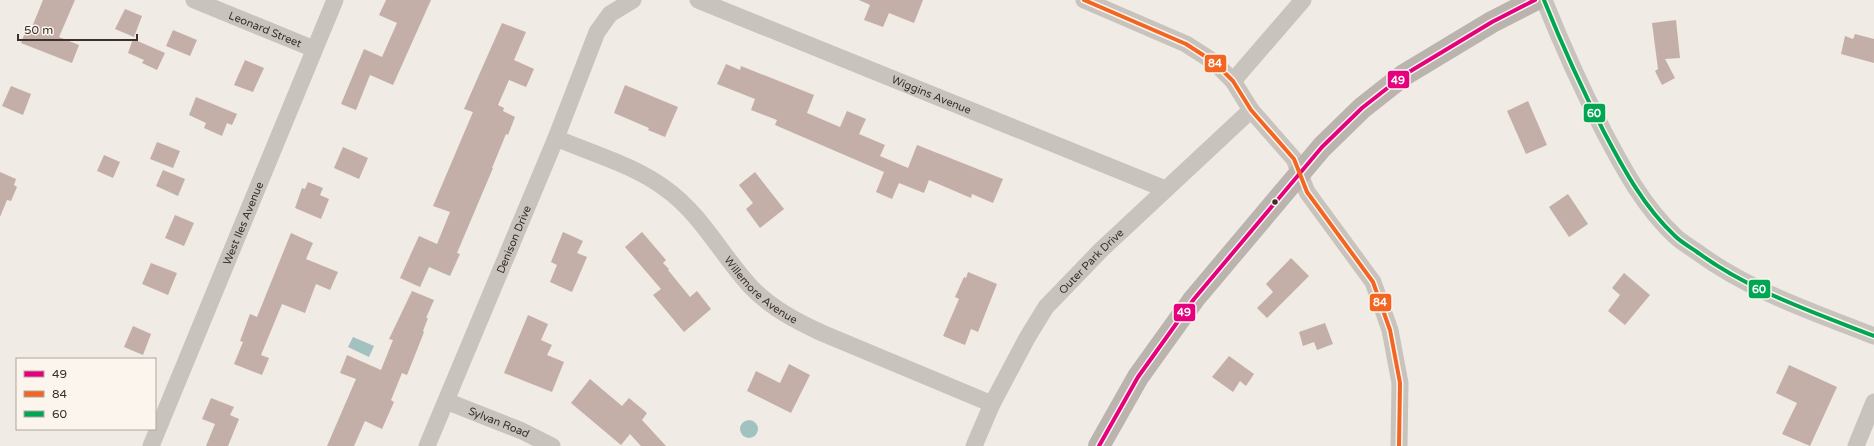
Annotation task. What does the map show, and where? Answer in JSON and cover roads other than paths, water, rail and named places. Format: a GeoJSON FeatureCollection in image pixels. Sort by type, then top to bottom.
{"type":"FeatureCollection","features":[{"type":"Feature","properties":{"kind":"street","name":"Leonard Street"},"geometry":{"type":"LineString","coordinates":[[194,0],[314,49]]}},
{"type":"Feature","properties":{"kind":"street","name":"West Iles Avenue"},"geometry":{"type":"LineString","coordinates":[[151,446],[335,0]]}},
{"type":"Feature","properties":{"kind":"street","name":"Denison Drive"},"geometry":{"type":"LineString","coordinates":[[427,446],[556,138],[598,32],[610,14],[632,0]]}},
{"type":"Feature","properties":{"kind":"street","name":"Wiggins Avenue"},"geometry":{"type":"LineString","coordinates":[[698,0],[1165,189]]}},
{"type":"Feature","properties":{"kind":"street"},"geometry":{"type":"LineString","coordinates":[[1084,0],[1186,44],[1214,62],[1233,81],[1251,110],[1294,159],[1307,192],[1373,282],[1378,295],[1390,330],[1400,383],[1400,446]]}},
{"type":"Feature","properties":{"kind":"street"},"geometry":{"type":"LineString","coordinates":[[1233,81],[1303,0]]}},
{"type":"Feature","properties":{"kind":"street"},"geometry":{"type":"LineString","coordinates":[[1098,446],[1134,384],[1194,298],[1322,147],[1362,108],[1404,75],[1492,22],[1535,0]]}},
{"type":"Feature","properties":{"kind":"street"},"geometry":{"type":"LineString","coordinates":[[1544,0],[1580,85],[1625,172],[1653,214],[1676,237],[1709,261],[1744,282],[1772,295],[1874,336]]}},
{"type":"Feature","properties":{"kind":"street","name":"Outer Park Drive"},"geometry":{"type":"LineString","coordinates":[[974,446],[992,404],[1027,338],[1046,308],[1101,250],[1251,110]]}},
{"type":"Feature","properties":{"kind":"street","name":"Willemore Avenue"},"geometry":{"type":"LineString","coordinates":[[556,138],[628,167],[666,189],[684,204],[751,287],[774,308],[811,328],[992,404]]}},
{"type":"Feature","properties":{"kind":"street","name":"Sylvan Road"},"geometry":{"type":"LineString","coordinates":[[446,401],[522,431],[552,446]]}},
{"type":"Feature","properties":{"kind":"street"},"geometry":{"type":"LineString","coordinates":[[1856,446],[1874,402]]}},
{"type":"Feature","properties":{"kind":"water"},"geometry":{"type":"Polygon","coordinates":[[[353,337],[374,346],[369,357],[348,347],[353,337]]]}},
{"type":"Feature","properties":{"kind":"water"},"geometry":{"type":"Polygon","coordinates":[[[749,420],[755,423],[758,429],[755,435],[749,438],[743,435],[740,429],[743,423],[749,420]]]}}]}
